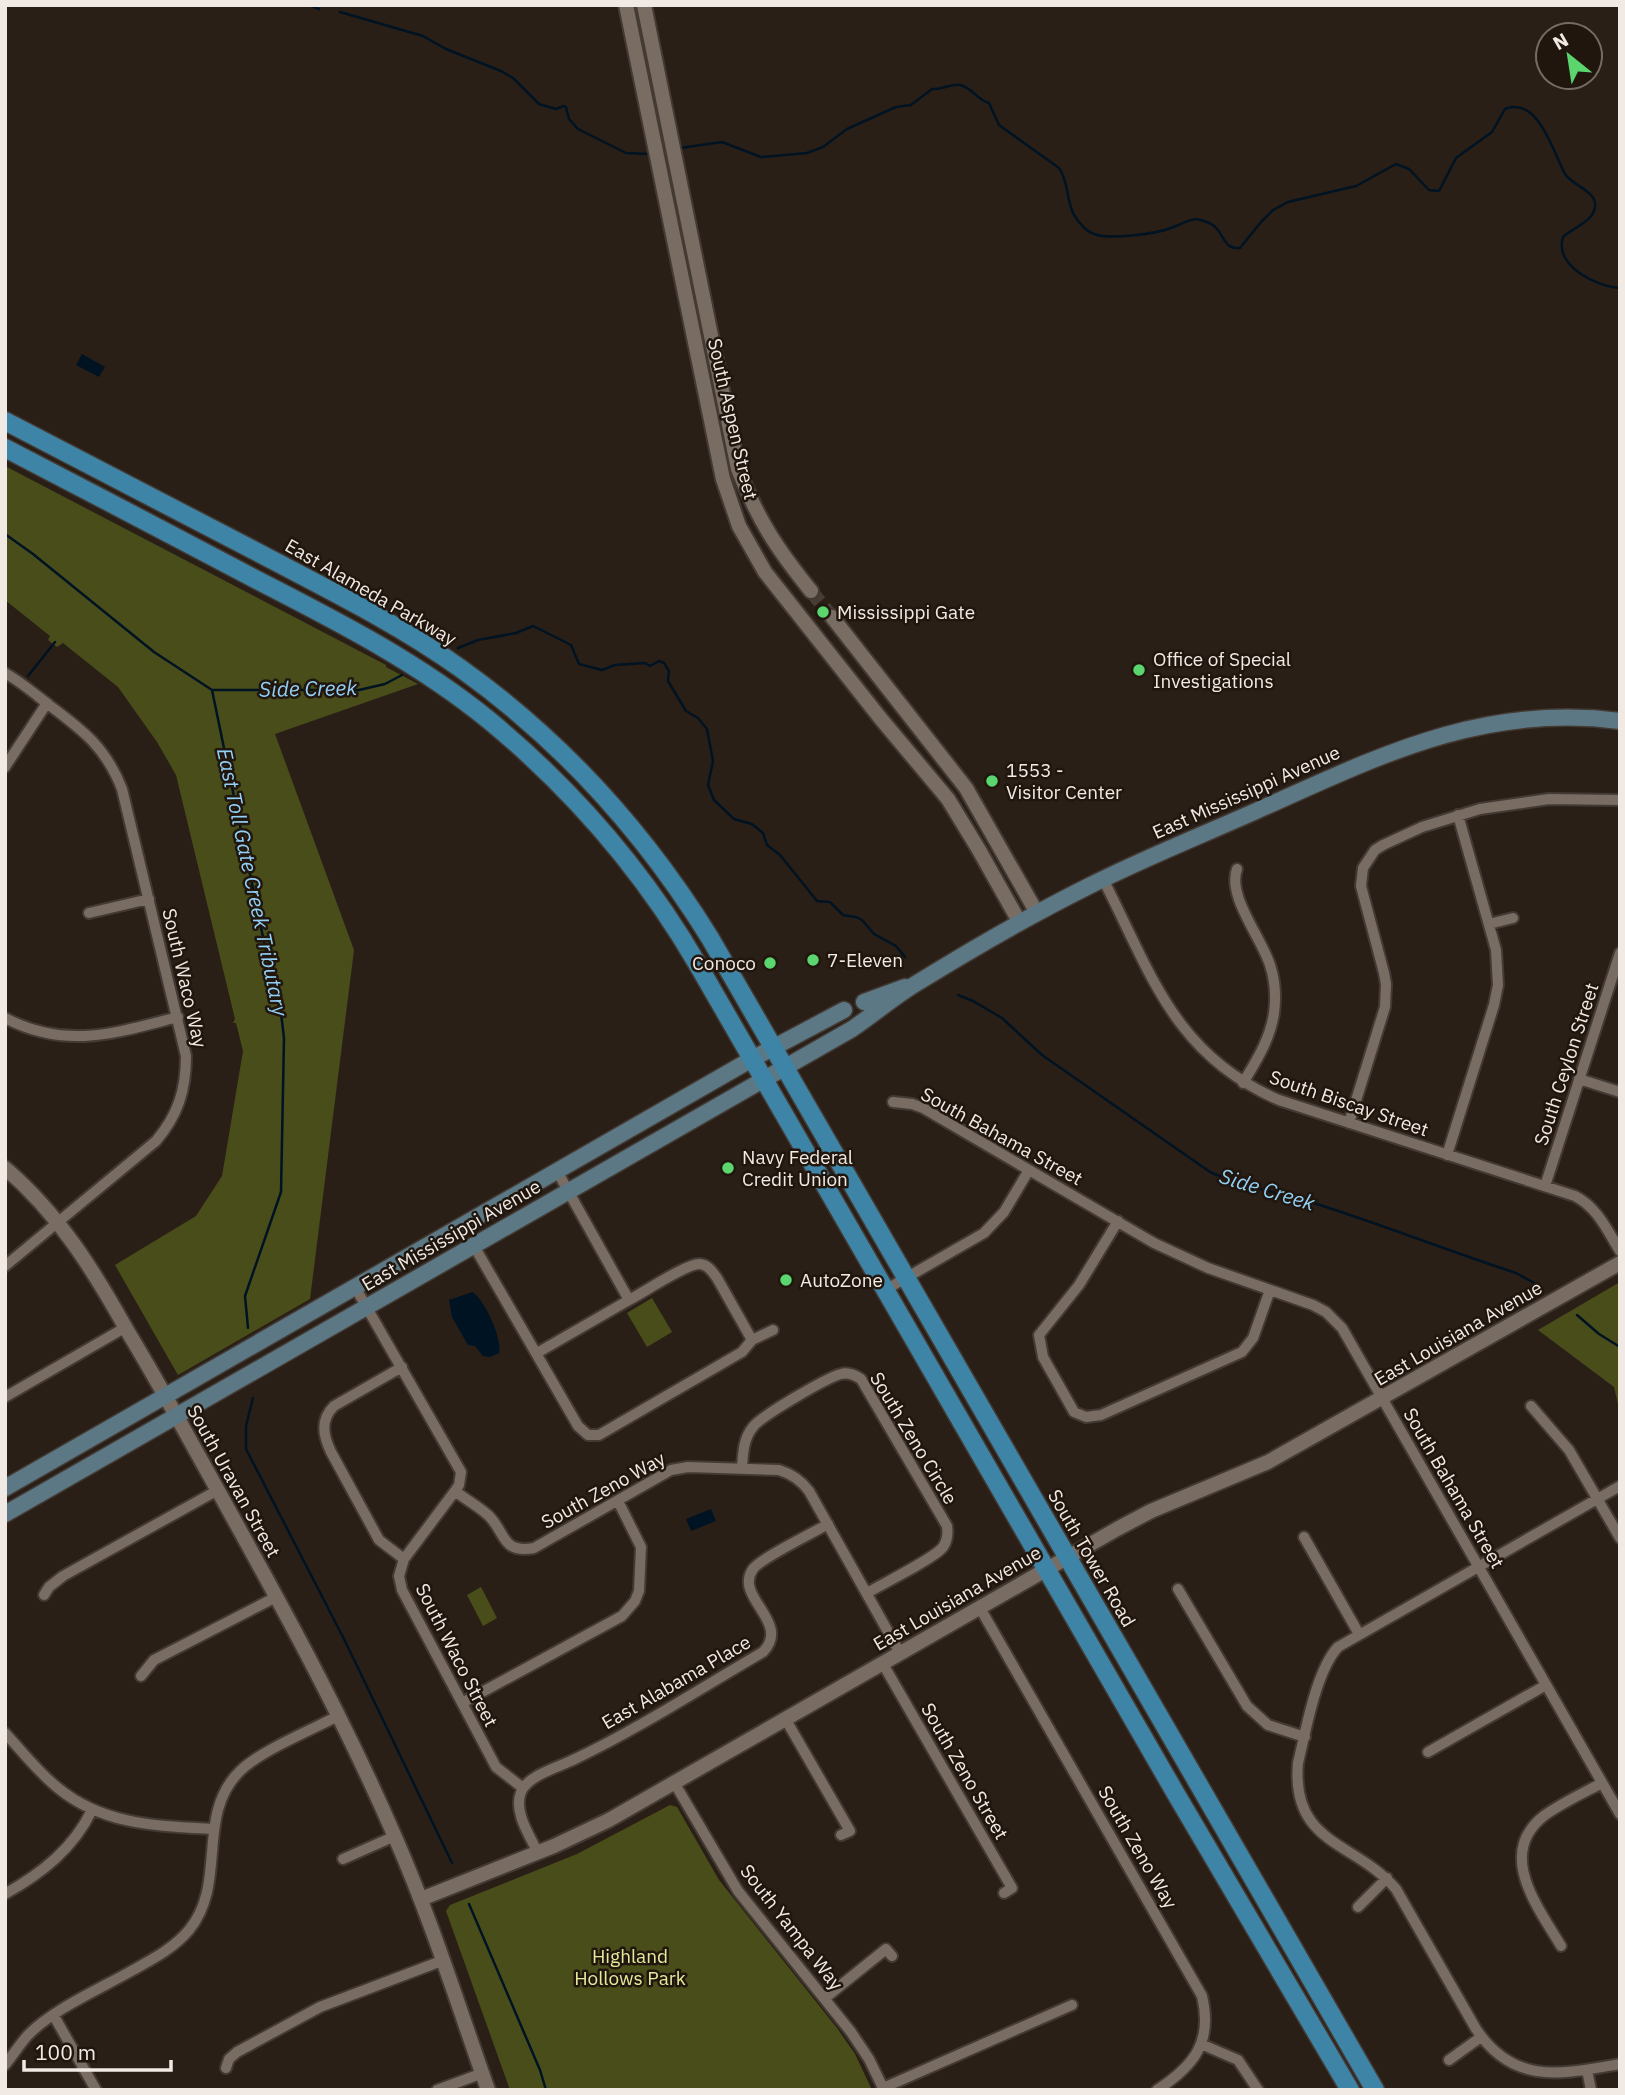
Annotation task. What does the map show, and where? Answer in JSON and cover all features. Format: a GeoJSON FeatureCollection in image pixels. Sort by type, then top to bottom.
{"type":"FeatureCollection","features":[{"type":"Feature","properties":{"kind":"main road","name":"East Alameda Parkway"},"geometry":{"type":"LineString","coordinates":[[5,421],[375,614],[462,669],[534,727],[598,789],[687,900],[773,1048]]}},
{"type":"Feature","properties":{"kind":"main road"},"geometry":{"type":"LineString","coordinates":[[5,448],[350,628],[423,672],[530,755],[574,799],[633,867],[681,937],[1350,2090]]}},
{"type":"Feature","properties":{"kind":"main road","name":"East Mississippi Avenue"},"geometry":{"type":"LineString","coordinates":[[5,1514],[785,1067],[870,1017],[914,985],[1020,923],[1103,879],[1342,772],[1414,743],[1468,728],[1522,719],[1569,717],[1620,721]]}},
{"type":"Feature","properties":{"kind":"main road"},"geometry":{"type":"LineString","coordinates":[[614,844],[635,858],[667,900],[687,900]]}},
{"type":"Feature","properties":{"kind":"main road","name":"East Mississippi Avenue"},"geometry":{"type":"LineString","coordinates":[[864,1002],[914,985]]}},
{"type":"Feature","properties":{"kind":"main road","name":"East Mississippi Avenue"},"geometry":{"type":"LineString","coordinates":[[5,1488],[752,1059],[844,1010]]}},
{"type":"Feature","properties":{"kind":"main road","name":"South Tower Road"},"geometry":{"type":"LineString","coordinates":[[773,1048],[1375,2090]]}},
{"type":"Feature","properties":{"kind":"street"},"geometry":{"type":"LineString","coordinates":[[627,13],[645,11]]}},
{"type":"Feature","properties":{"kind":"street","name":"South Aspen Street"},"geometry":{"type":"LineString","coordinates":[[645,11],[738,469],[754,509],[770,538],[811,591]]}},
{"type":"Feature","properties":{"kind":"street","name":"South Aspen Street"},"geometry":{"type":"LineString","coordinates":[[627,13],[723,479],[739,526],[765,572],[960,817],[1020,923]]}},
{"type":"Feature","properties":{"kind":"street"},"geometry":{"type":"LineString","coordinates":[[832,617],[920,727],[976,804],[1037,914]]}},
{"type":"Feature","properties":{"kind":"street","name":"South Waco Way"},"geometry":{"type":"LineString","coordinates":[[5,673],[92,739],[115,771],[122,789],[186,1056],[186,1073],[180,1102],[162,1135],[5,1266]]}},
{"type":"Feature","properties":{"kind":"street"},"geometry":{"type":"LineString","coordinates":[[5,767],[47,703]]}},
{"type":"Feature","properties":{"kind":"street"},"geometry":{"type":"LineString","coordinates":[[901,743],[920,727]]}},
{"type":"Feature","properties":{"kind":"street"},"geometry":{"type":"LineString","coordinates":[[922,767],[940,753]]}},
{"type":"Feature","properties":{"kind":"street"},"geometry":{"type":"LineString","coordinates":[[1349,1123],[1387,996],[1384,973],[1362,895],[1363,868],[1369,857],[1382,845],[1458,815],[1549,799],[1620,800]]}},
{"type":"Feature","properties":{"kind":"street"},"geometry":{"type":"LineString","coordinates":[[1447,1155],[1494,1005],[1498,964],[1458,815]]}},
{"type":"Feature","properties":{"kind":"street"},"geometry":{"type":"LineString","coordinates":[[1237,869],[1235,888],[1270,966],[1275,995],[1271,1030],[1243,1083]]}},
{"type":"Feature","properties":{"kind":"street","name":"South Biscay Street"},"geometry":{"type":"LineString","coordinates":[[1103,879],[1167,1005],[1179,1023],[1208,1056],[1243,1083],[1279,1101],[1575,1196],[1593,1209],[1620,1251]]}},
{"type":"Feature","properties":{"kind":"street","name":"South Waco Way"},"geometry":{"type":"LineString","coordinates":[[89,913],[149,899]]}},
{"type":"Feature","properties":{"kind":"street"},"geometry":{"type":"LineString","coordinates":[[1489,924],[1513,918]]}},
{"type":"Feature","properties":{"kind":"street","name":"South Ceylon Street"},"geometry":{"type":"LineString","coordinates":[[1545,1186],[1620,953]]}},
{"type":"Feature","properties":{"kind":"street","name":"East Mississippi Avenue"},"geometry":{"type":"LineString","coordinates":[[844,1010],[864,1002]]}},
{"type":"Feature","properties":{"kind":"street"},"geometry":{"type":"LineString","coordinates":[[5,1018],[68,1043],[178,1017]]}},
{"type":"Feature","properties":{"kind":"street"},"geometry":{"type":"LineString","coordinates":[[1579,1079],[1620,1092]]}},
{"type":"Feature","properties":{"kind":"street","name":"South Bahama Street"},"geometry":{"type":"LineString","coordinates":[[894,1102],[923,1108],[1188,1260],[1313,1305],[1335,1320],[1620,1814]]}},
{"type":"Feature","properties":{"kind":"street","name":"South Uravan Street"},"geometry":{"type":"LineString","coordinates":[[5,1168],[59,1223],[87,1260],[177,1416],[276,1597],[338,1716],[395,1836],[444,1960],[488,2090]]}},
{"type":"Feature","properties":{"kind":"street"},"geometry":{"type":"LineString","coordinates":[[886,1290],[984,1233],[1004,1212],[1029,1170]]}},
{"type":"Feature","properties":{"kind":"street"},"geometry":{"type":"LineString","coordinates":[[557,1171],[629,1300]]}},
{"type":"Feature","properties":{"kind":"street"},"geometry":{"type":"LineString","coordinates":[[1118,1222],[1079,1285],[1039,1335],[1043,1357],[1074,1412],[1086,1417],[1101,1415],[1242,1352],[1253,1338],[1270,1290]]}},
{"type":"Feature","properties":{"kind":"street"},"geometry":{"type":"LineString","coordinates":[[474,1246],[578,1426],[589,1435],[600,1435],[742,1352],[752,1340],[773,1329]]}},
{"type":"Feature","properties":{"kind":"street","name":"East Louisiana Avenue"},"geometry":{"type":"LineString","coordinates":[[421,1899],[538,1853],[609,1820],[1067,1557],[1151,1511],[1259,1467],[1620,1263]]}},
{"type":"Feature","properties":{"kind":"street"},"geometry":{"type":"LineString","coordinates":[[537,1353],[691,1265],[704,1265],[711,1269],[752,1340]]}},
{"type":"Feature","properties":{"kind":"street"},"geometry":{"type":"LineString","coordinates":[[355,1287],[402,1367],[458,1464],[460,1480],[455,1491],[404,1559],[379,1540],[326,1441],[324,1426],[328,1412],[334,1406],[402,1367]]}},
{"type":"Feature","properties":{"kind":"street"},"geometry":{"type":"LineString","coordinates":[[5,1397],[126,1327]]}},
{"type":"Feature","properties":{"kind":"street","name":"South Zeno Circle"},"geometry":{"type":"LineString","coordinates":[[742,1468],[746,1438],[764,1417],[838,1374],[854,1375],[861,1379],[947,1526],[948,1533],[939,1552],[867,1593]]}},
{"type":"Feature","properties":{"kind":"street"},"geometry":{"type":"LineString","coordinates":[[1531,1406],[1569,1450],[1620,1538]]}},
{"type":"Feature","properties":{"kind":"street","name":"South Zeno Way"},"geometry":{"type":"LineString","coordinates":[[455,1491],[488,1515],[503,1540],[517,1549],[525,1550],[534,1548],[671,1470],[688,1467],[779,1470],[797,1478],[809,1491],[900,1653]]}},
{"type":"Feature","properties":{"kind":"street"},"geometry":{"type":"LineString","coordinates":[[1620,1486],[1338,1647],[1326,1661],[1297,1776],[1306,1812],[1327,1839],[1387,1878],[1401,1896],[1482,2037],[1503,2058],[1528,2070],[1556,2074],[1620,2064]]}},
{"type":"Feature","properties":{"kind":"street"},"geometry":{"type":"LineString","coordinates":[[44,1595],[62,1576],[218,1490]]}},
{"type":"Feature","properties":{"kind":"street"},"geometry":{"type":"LineString","coordinates":[[462,1703],[622,1616],[629,1609],[639,1591],[641,1547],[618,1501]]}},
{"type":"Feature","properties":{"kind":"street","name":"East Alabama Place"},"geometry":{"type":"LineString","coordinates":[[523,1788],[537,1777],[606,1743],[764,1653],[769,1647],[772,1632],[750,1590],[750,1575],[758,1564],[828,1524]]}},
{"type":"Feature","properties":{"kind":"street"},"geometry":{"type":"LineString","coordinates":[[1304,1537],[1359,1634]]}},
{"type":"Feature","properties":{"kind":"street","name":"South Waco Street"},"geometry":{"type":"LineString","coordinates":[[404,1559],[399,1576],[402,1590],[496,1767],[523,1788]]}},
{"type":"Feature","properties":{"kind":"street"},"geometry":{"type":"LineString","coordinates":[[1178,1589],[1247,1706],[1268,1725],[1305,1737]]}},
{"type":"Feature","properties":{"kind":"street"},"geometry":{"type":"LineString","coordinates":[[141,1676],[154,1660],[276,1597]]}},
{"type":"Feature","properties":{"kind":"street","name":"South Zeno Way"},"geometry":{"type":"LineString","coordinates":[[980,1608],[1198,1986],[1206,2019],[1201,2044]]}},
{"type":"Feature","properties":{"kind":"street","name":"South Zeno Street"},"geometry":{"type":"LineString","coordinates":[[883,1664],[1013,1888],[1004,1893]]}},
{"type":"Feature","properties":{"kind":"street"},"geometry":{"type":"LineString","coordinates":[[1428,1752],[1546,1685]]}},
{"type":"Feature","properties":{"kind":"street"},"geometry":{"type":"LineString","coordinates":[[5,2065],[30,2034],[54,2016],[165,1951],[188,1931],[202,1909],[207,1894],[213,1829],[219,1802],[225,1790],[242,1769],[256,1759],[338,1716]]}},
{"type":"Feature","properties":{"kind":"street"},"geometry":{"type":"LineString","coordinates":[[786,1720],[850,1830],[841,1835]]}},
{"type":"Feature","properties":{"kind":"street"},"geometry":{"type":"LineString","coordinates":[[7,1738],[53,1783],[92,1810],[142,1824],[213,1829]]}},
{"type":"Feature","properties":{"kind":"street"},"geometry":{"type":"LineString","coordinates":[[1560,1946],[1525,1883],[1522,1853],[1530,1833],[1546,1815],[1602,1783]]}},
{"type":"Feature","properties":{"kind":"street","name":"South Yampa Way"},"geometry":{"type":"LineString","coordinates":[[675,1784],[738,1891],[860,2045],[883,2089]]}},
{"type":"Feature","properties":{"kind":"street"},"geometry":{"type":"LineString","coordinates":[[523,1788],[518,1804],[520,1813],[538,1853]]}},
{"type":"Feature","properties":{"kind":"street"},"geometry":{"type":"LineString","coordinates":[[5,1894],[36,1876],[56,1859],[79,1832],[92,1810]]}},
{"type":"Feature","properties":{"kind":"street"},"geometry":{"type":"LineString","coordinates":[[343,1859],[395,1836]]}},
{"type":"Feature","properties":{"kind":"street"},"geometry":{"type":"LineString","coordinates":[[1358,1907],[1387,1878]]}},
{"type":"Feature","properties":{"kind":"street"},"geometry":{"type":"LineString","coordinates":[[825,1998],[886,1949],[892,1956]]}},
{"type":"Feature","properties":{"kind":"street"},"geometry":{"type":"LineString","coordinates":[[226,2068],[229,2059],[237,2052],[320,2007],[444,1960]]}},
{"type":"Feature","properties":{"kind":"street"},"geometry":{"type":"LineString","coordinates":[[883,2089],[1072,2005]]}},
{"type":"Feature","properties":{"kind":"street"},"geometry":{"type":"LineString","coordinates":[[54,2016],[96,2090]]}},
{"type":"Feature","properties":{"kind":"street"},"geometry":{"type":"LineString","coordinates":[[1448,2060],[1482,2037]]}},
{"type":"Feature","properties":{"kind":"street"},"geometry":{"type":"LineString","coordinates":[[1157,2090],[1185,2070],[1201,2044],[1238,2060],[1258,2090]]}},
{"type":"Feature","properties":{"kind":"street"},"geometry":{"type":"LineString","coordinates":[[1587,2070],[1591,2090]]}},
{"type":"Feature","properties":{"kind":"street"},"geometry":{"type":"LineString","coordinates":[[437,2090],[482,2073]]}},
{"type":"Feature","properties":{"kind":"green space"},"geometry":{"type":"Polygon","coordinates":[[[5,466],[418,684],[275,734],[354,950],[310,1299],[178,1375],[115,1265],[196,1216],[222,1176],[243,1051],[236,1023],[233,1023],[235,1019],[176,775],[157,742],[118,687],[63,643],[57,647],[48,640],[50,636],[5,600],[5,466]]]}},
{"type":"Feature","properties":{"kind":"green space"},"geometry":{"type":"Polygon","coordinates":[[[1620,1282],[1619,1408],[1614,1387],[1538,1330],[1620,1282]]]}},
{"type":"Feature","properties":{"kind":"green space"},"geometry":{"type":"Polygon","coordinates":[[[652,1298],[672,1332],[647,1347],[627,1313],[652,1298]]]}},
{"type":"Feature","properties":{"kind":"green space"},"geometry":{"type":"Polygon","coordinates":[[[481,1587],[497,1618],[483,1626],[467,1595],[481,1587]]]}},
{"type":"Feature","properties":{"kind":"green space","name":"Highland Hollows Park"},"geometry":{"type":"Polygon","coordinates":[[[670,1805],[677,1807],[719,1880],[837,2028],[855,2054],[872,2090],[510,2090],[446,1911],[450,1905],[577,1854],[670,1805]]]}},
{"type":"Feature","properties":{"kind":"water"},"geometry":{"type":"Polygon","coordinates":[[[82,354],[105,367],[99,377],[76,365],[82,354]]]}},
{"type":"Feature","properties":{"kind":"water"},"geometry":{"type":"Polygon","coordinates":[[[472,1292],[487,1311],[498,1339],[499,1353],[490,1357],[483,1356],[475,1346],[468,1345],[452,1317],[449,1300],[472,1292]]]}},
{"type":"Feature","properties":{"kind":"water"},"geometry":{"type":"Polygon","coordinates":[[[711,1509],[716,1521],[691,1531],[686,1519],[711,1509]]]}},
{"type":"Feature","properties":{"kind":"waterway"},"geometry":{"type":"LineString","coordinates":[[309,5],[319,9]]}},
{"type":"Feature","properties":{"kind":"waterway"},"geometry":{"type":"LineString","coordinates":[[340,12],[423,36],[446,49],[501,71],[513,78],[539,104],[556,109],[566,107],[569,119],[578,129],[626,153],[649,154]]}},
{"type":"Feature","properties":{"kind":"waterway"},"geometry":{"type":"LineString","coordinates":[[680,148],[722,142],[761,157],[807,153],[823,147],[847,129],[896,107],[911,105],[932,89],[960,85],[989,103],[999,125],[1059,168],[1074,215],[1091,233],[1101,236],[1144,234],[1196,219],[1212,225],[1231,247],[1240,248],[1273,210],[1288,202],[1356,186],[1396,164],[1409,169],[1429,190],[1439,191],[1456,158],[1492,132],[1505,109],[1517,107],[1527,110],[1536,118],[1565,174],[1590,195],[1595,203],[1592,215],[1563,237],[1565,257],[1571,266],[1589,279],[1620,288]]}},
{"type":"Feature","properties":{"kind":"waterway","name":"East Toll Gate Creek Tributary"},"geometry":{"type":"LineString","coordinates":[[5,534],[154,652],[212,690],[281,1013],[284,1038],[281,1192],[245,1296],[248,1328]]}},
{"type":"Feature","properties":{"kind":"waterway","name":"Side Creek"},"geometry":{"type":"LineString","coordinates":[[458,648],[533,626],[571,645],[579,664],[602,670],[615,665],[645,663],[650,666],[659,661],[664,663],[669,671],[668,681],[686,711],[698,718],[707,729],[713,761],[708,785],[714,800],[734,819],[752,824],[763,833],[767,845],[780,855],[817,901],[830,902],[843,915],[862,920],[874,934],[896,946],[905,957]]}},
{"type":"Feature","properties":{"kind":"waterway"},"geometry":{"type":"LineString","coordinates":[[28,676],[55,642]]}},
{"type":"Feature","properties":{"kind":"waterway","name":"Side Creek"},"geometry":{"type":"LineString","coordinates":[[212,690],[359,690],[385,684],[402,675]]}},
{"type":"Feature","properties":{"kind":"waterway","name":"Side Creek"},"geometry":{"type":"LineString","coordinates":[[958,995],[1002,1018],[1042,1055],[1210,1172],[1372,1222],[1516,1273],[1536,1284]]}},
{"type":"Feature","properties":{"kind":"waterway","name":"Side Creek"},"geometry":{"type":"LineString","coordinates":[[1577,1315],[1599,1334],[1620,1347]]}},
{"type":"Feature","properties":{"kind":"waterway"},"geometry":{"type":"LineString","coordinates":[[253,1398],[246,1426],[246,1449],[344,1639],[452,1863]]}},
{"type":"Feature","properties":{"kind":"waterway"},"geometry":{"type":"LineString","coordinates":[[469,1904],[540,2070],[546,2090]]}},
{"type":"Feature","properties":{"kind":"tunnel"},"geometry":{"type":"LineString","coordinates":[[811,591],[832,617]]}},
{"type":"Feature","properties":{"kind":"place","name":"Mississippi Gate"},"geometry":{"type":"Point","coordinates":[823,612]}},
{"type":"Feature","properties":{"kind":"place","name":"Office of Special Investigations"},"geometry":{"type":"Point","coordinates":[1139,670]}},
{"type":"Feature","properties":{"kind":"place","name":"1553 - Visitor Center"},"geometry":{"type":"Point","coordinates":[992,781]}},
{"type":"Feature","properties":{"kind":"place","name":"7-Eleven"},"geometry":{"type":"Point","coordinates":[813,960]}},
{"type":"Feature","properties":{"kind":"place","name":"Conoco"},"geometry":{"type":"Point","coordinates":[770,963]}},
{"type":"Feature","properties":{"kind":"place","name":"Navy Federal Credit Union"},"geometry":{"type":"Point","coordinates":[728,1168]}},
{"type":"Feature","properties":{"kind":"place","name":"AutoZone"},"geometry":{"type":"Point","coordinates":[786,1280]}}]}
